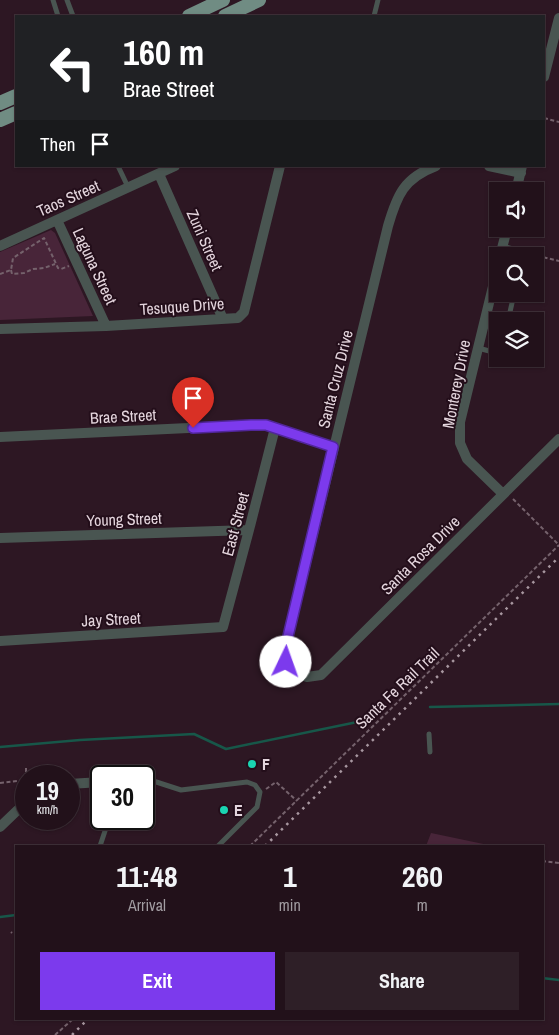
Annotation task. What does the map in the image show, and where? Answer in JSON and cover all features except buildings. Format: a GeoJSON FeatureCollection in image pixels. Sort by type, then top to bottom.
{"type":"FeatureCollection","features":[{"type":"Feature","properties":{"kind":"main road"},"geometry":{"type":"LineString","coordinates":[[190,15],[223,0]]}},
{"type":"Feature","properties":{"kind":"main road"},"geometry":{"type":"LineString","coordinates":[[232,11],[259,0]]}},
{"type":"Feature","properties":{"kind":"main road"},"geometry":{"type":"LineString","coordinates":[[0,103],[15,96]]}},
{"type":"Feature","properties":{"kind":"main road"},"geometry":{"type":"LineString","coordinates":[[0,120],[15,113]]}},
{"type":"Feature","properties":{"kind":"street"},"geometry":{"type":"LineString","coordinates":[[546,57],[559,18]]}},
{"type":"Feature","properties":{"kind":"street","name":"Taos Street"},"geometry":{"type":"LineString","coordinates":[[0,246],[173,167]]}},
{"type":"Feature","properties":{"kind":"street","name":"Tesuque Drive"},"geometry":{"type":"LineString","coordinates":[[0,329],[106,326],[238,318],[244,312],[280,167]]}},
{"type":"Feature","properties":{"kind":"street","name":"Santa Cruz Drive"},"geometry":{"type":"LineString","coordinates":[[295,673],[286,662],[285,649],[388,226],[394,205],[408,183],[424,171],[434,167]]}},
{"type":"Feature","properties":{"kind":"street"},"geometry":{"type":"LineString","coordinates":[[497,167],[521,170]]}},
{"type":"Feature","properties":{"kind":"street","name":"Zuni Street"},"geometry":{"type":"LineString","coordinates":[[159,174],[223,319]]}},
{"type":"Feature","properties":{"kind":"street","name":"Laguna Street"},"geometry":{"type":"LineString","coordinates":[[57,220],[106,326]]}},
{"type":"Feature","properties":{"kind":"street","name":"Monterey Drive"},"geometry":{"type":"LineString","coordinates":[[489,302],[460,422],[460,444],[467,459],[503,494]]}},
{"type":"Feature","properties":{"kind":"street","name":"Brae Street"},"geometry":{"type":"LineString","coordinates":[[0,437],[266,425],[333,447]]}},
{"type":"Feature","properties":{"kind":"street","name":"East Street"},"geometry":{"type":"LineString","coordinates":[[223,627],[275,428]]}},
{"type":"Feature","properties":{"kind":"street","name":"Santa Rosa Drive"},"geometry":{"type":"LineString","coordinates":[[295,673],[307,677],[321,675],[559,439]]}},
{"type":"Feature","properties":{"kind":"street","name":"Young Street"},"geometry":{"type":"LineString","coordinates":[[0,538],[249,530]]}},
{"type":"Feature","properties":{"kind":"street","name":"Jay Street"},"geometry":{"type":"LineString","coordinates":[[0,641],[223,627]]}},
{"type":"Feature","properties":{"kind":"street"},"geometry":{"type":"LineString","coordinates":[[0,827],[15,813]]}},
{"type":"Feature","properties":{"kind":"lane"},"geometry":{"type":"LineString","coordinates":[[53,0],[58,15]]}},
{"type":"Feature","properties":{"kind":"lane"},"geometry":{"type":"LineString","coordinates":[[67,0],[73,15]]}},
{"type":"Feature","properties":{"kind":"lane"},"geometry":{"type":"LineString","coordinates":[[374,15],[378,0]]}},
{"type":"Feature","properties":{"kind":"lane"},"geometry":{"type":"LineString","coordinates":[[118,167],[128,188]]}},
{"type":"Feature","properties":{"kind":"lane"},"geometry":{"type":"LineString","coordinates":[[478,348],[489,351]]}},
{"type":"Feature","properties":{"kind":"lane"},"geometry":{"type":"LineString","coordinates":[[429,734],[430,752]]}},
{"type":"Feature","properties":{"kind":"lane"},"geometry":{"type":"LineString","coordinates":[[155,782],[181,790],[247,782],[255,786],[260,792],[257,807],[219,845]]}},
{"type":"Feature","properties":{"kind":"lane"},"geometry":{"type":"LineString","coordinates":[[100,845],[105,830]]}},
{"type":"Feature","properties":{"kind":"path"},"geometry":{"type":"LineString","coordinates":[[545,118],[559,122]]}},
{"type":"Feature","properties":{"kind":"path"},"geometry":{"type":"LineString","coordinates":[[55,264],[24,273],[12,274],[11,270],[13,258],[44,238],[58,268],[61,269],[71,265]]}},
{"type":"Feature","properties":{"kind":"path"},"geometry":{"type":"LineString","coordinates":[[544,257],[559,261]]}},
{"type":"Feature","properties":{"kind":"path"},"geometry":{"type":"LineString","coordinates":[[0,274],[11,270]]}},
{"type":"Feature","properties":{"kind":"path"},"geometry":{"type":"LineString","coordinates":[[503,494],[510,497],[559,545]]}},
{"type":"Feature","properties":{"kind":"path","name":"Santa Fe Rail Trail"},"geometry":{"type":"LineString","coordinates":[[251,845],[559,545]]}},
{"type":"Feature","properties":{"kind":"path"},"geometry":{"type":"LineString","coordinates":[[0,783],[15,780]]}},
{"type":"Feature","properties":{"kind":"path"},"geometry":{"type":"LineString","coordinates":[[260,792],[276,782],[297,801]]}},
{"type":"Feature","properties":{"kind":"path"},"geometry":{"type":"LineString","coordinates":[[544,862],[559,863]]}},
{"type":"Feature","properties":{"kind":"path"},"geometry":{"type":"LineString","coordinates":[[55,1035],[72,1020]]}},
{"type":"Feature","properties":{"kind":"shaded area"},"geometry":{"type":"Polygon","coordinates":[[[51,230],[55,233],[93,316],[0,320],[0,252],[51,230]]]}},
{"type":"Feature","properties":{"kind":"shaded area"},"geometry":{"type":"Polygon","coordinates":[[[431,833],[488,845],[426,845],[431,833]]]}},
{"type":"Feature","properties":{"kind":"waterway"},"geometry":{"type":"LineString","coordinates":[[430,707],[559,704]]}},
{"type":"Feature","properties":{"kind":"waterway"},"geometry":{"type":"LineString","coordinates":[[0,747],[80,740],[194,734],[226,749],[367,720]]}},
{"type":"Feature","properties":{"kind":"waterway"},"geometry":{"type":"LineString","coordinates":[[0,917],[15,915]]}},
{"type":"Feature","properties":{"kind":"waterway"},"geometry":{"type":"LineString","coordinates":[[544,978],[559,980]]}},
{"type":"Feature","properties":{"kind":"railway"},"geometry":{"type":"LineString","coordinates":[[266,845],[559,557]]}},
{"type":"Feature","properties":{"kind":"railway"},"geometry":{"type":"LineString","coordinates":[[72,1035],[87,1020]]}},
{"type":"Feature","properties":{"kind":"place","name":"F"},"geometry":{"type":"Point","coordinates":[252,764]}},
{"type":"Feature","properties":{"kind":"place","name":"E"},"geometry":{"type":"Point","coordinates":[224,810]}},
{"type":"Feature","properties":{"kind":"route"},"geometry":{"type":"LineString","coordinates":[[193,428],[266,425],[333,447],[285,649],[286,662]]}}]}
